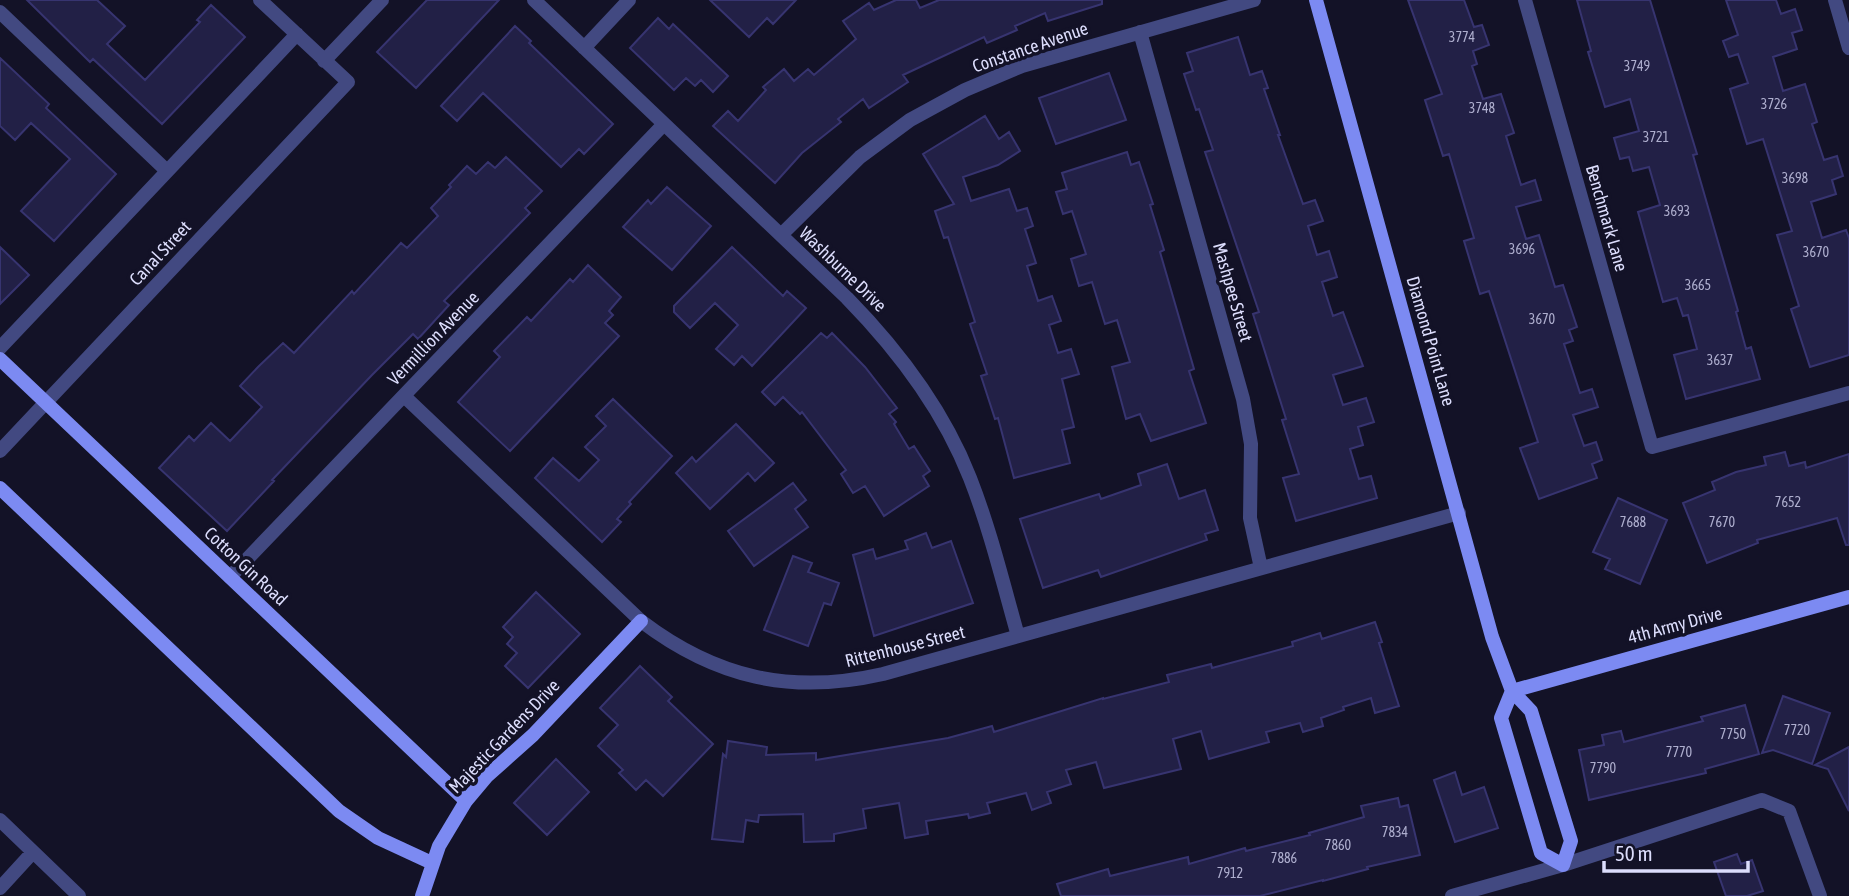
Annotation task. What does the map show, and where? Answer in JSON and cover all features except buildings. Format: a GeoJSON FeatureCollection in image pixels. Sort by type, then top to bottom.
{"type":"FeatureCollection","features":[{"type":"Feature","properties":{"kind":"street"},"geometry":{"type":"LineString","coordinates":[[260,0],[324,61],[382,0]]}},
{"type":"Feature","properties":{"kind":"street","name":"Washburne Drive"},"geometry":{"type":"LineString","coordinates":[[534,0],[869,320],[908,368],[956,447],[980,504],[1018,636]]}},
{"type":"Feature","properties":{"kind":"street"},"geometry":{"type":"LineString","coordinates":[[584,48],[629,0]]}},
{"type":"Feature","properties":{"kind":"street","name":"Constance Avenue"},"geometry":{"type":"LineString","coordinates":[[781,235],[860,157],[910,120],[974,85],[1022,66],[1254,0]]}},
{"type":"Feature","properties":{"kind":"street","name":"Diamond Point Lane"},"geometry":{"type":"LineString","coordinates":[[1316,0],[1492,637],[1512,691],[1531,711],[1571,841],[1563,864]]}},
{"type":"Feature","properties":{"kind":"street","name":"Benchmark Lane"},"geometry":{"type":"LineString","coordinates":[[1525,0],[1652,447],[1849,393]]}},
{"type":"Feature","properties":{"kind":"street"},"geometry":{"type":"LineString","coordinates":[[1836,0],[1849,48]]}},
{"type":"Feature","properties":{"kind":"street"},"geometry":{"type":"LineString","coordinates":[[0,12],[167,171]]}},
{"type":"Feature","properties":{"kind":"street","name":"Mashpee Street"},"geometry":{"type":"LineString","coordinates":[[1140,32],[1245,408],[1251,444],[1250,518],[1261,568]]}},
{"type":"Feature","properties":{"kind":"street"},"geometry":{"type":"LineString","coordinates":[[0,348],[297,34]]}},
{"type":"Feature","properties":{"kind":"street","name":"Canal Street"},"geometry":{"type":"LineString","coordinates":[[0,451],[348,82],[324,61]]}},
{"type":"Feature","properties":{"kind":"street","name":"Vermillion Avenue"},"geometry":{"type":"LineString","coordinates":[[230,578],[664,124]]}},
{"type":"Feature","properties":{"kind":"street","name":"Cotton Gin Road"},"geometry":{"type":"LineString","coordinates":[[0,359],[466,801]]}},
{"type":"Feature","properties":{"kind":"street","name":"Rittenhouse Street"},"geometry":{"type":"LineString","coordinates":[[404,396],[641,621],[679,648],[721,668],[766,680],[837,683],[883,674],[1459,513]]}},
{"type":"Feature","properties":{"kind":"street"},"geometry":{"type":"LineString","coordinates":[[0,488],[339,811],[378,838],[432,863]]}},
{"type":"Feature","properties":{"kind":"street","name":"4th Army Drive"},"geometry":{"type":"LineString","coordinates":[[1512,691],[1849,597]]}},
{"type":"Feature","properties":{"kind":"street","name":"Majestic Gardens Drive"},"geometry":{"type":"LineString","coordinates":[[422,896],[432,863],[450,825],[466,801],[487,776],[533,734],[641,621]]}},
{"type":"Feature","properties":{"kind":"street"},"geometry":{"type":"LineString","coordinates":[[1512,691],[1501,718],[1541,853],[1563,864]]}},
{"type":"Feature","properties":{"kind":"street"},"geometry":{"type":"LineString","coordinates":[[1452,896],[1563,864],[1762,800],[1789,811],[1820,896]]}},
{"type":"Feature","properties":{"kind":"street"},"geometry":{"type":"LineString","coordinates":[[0,820],[79,896]]}},
{"type":"Feature","properties":{"kind":"street"},"geometry":{"type":"LineString","coordinates":[[0,888],[33,852]]}}]}
